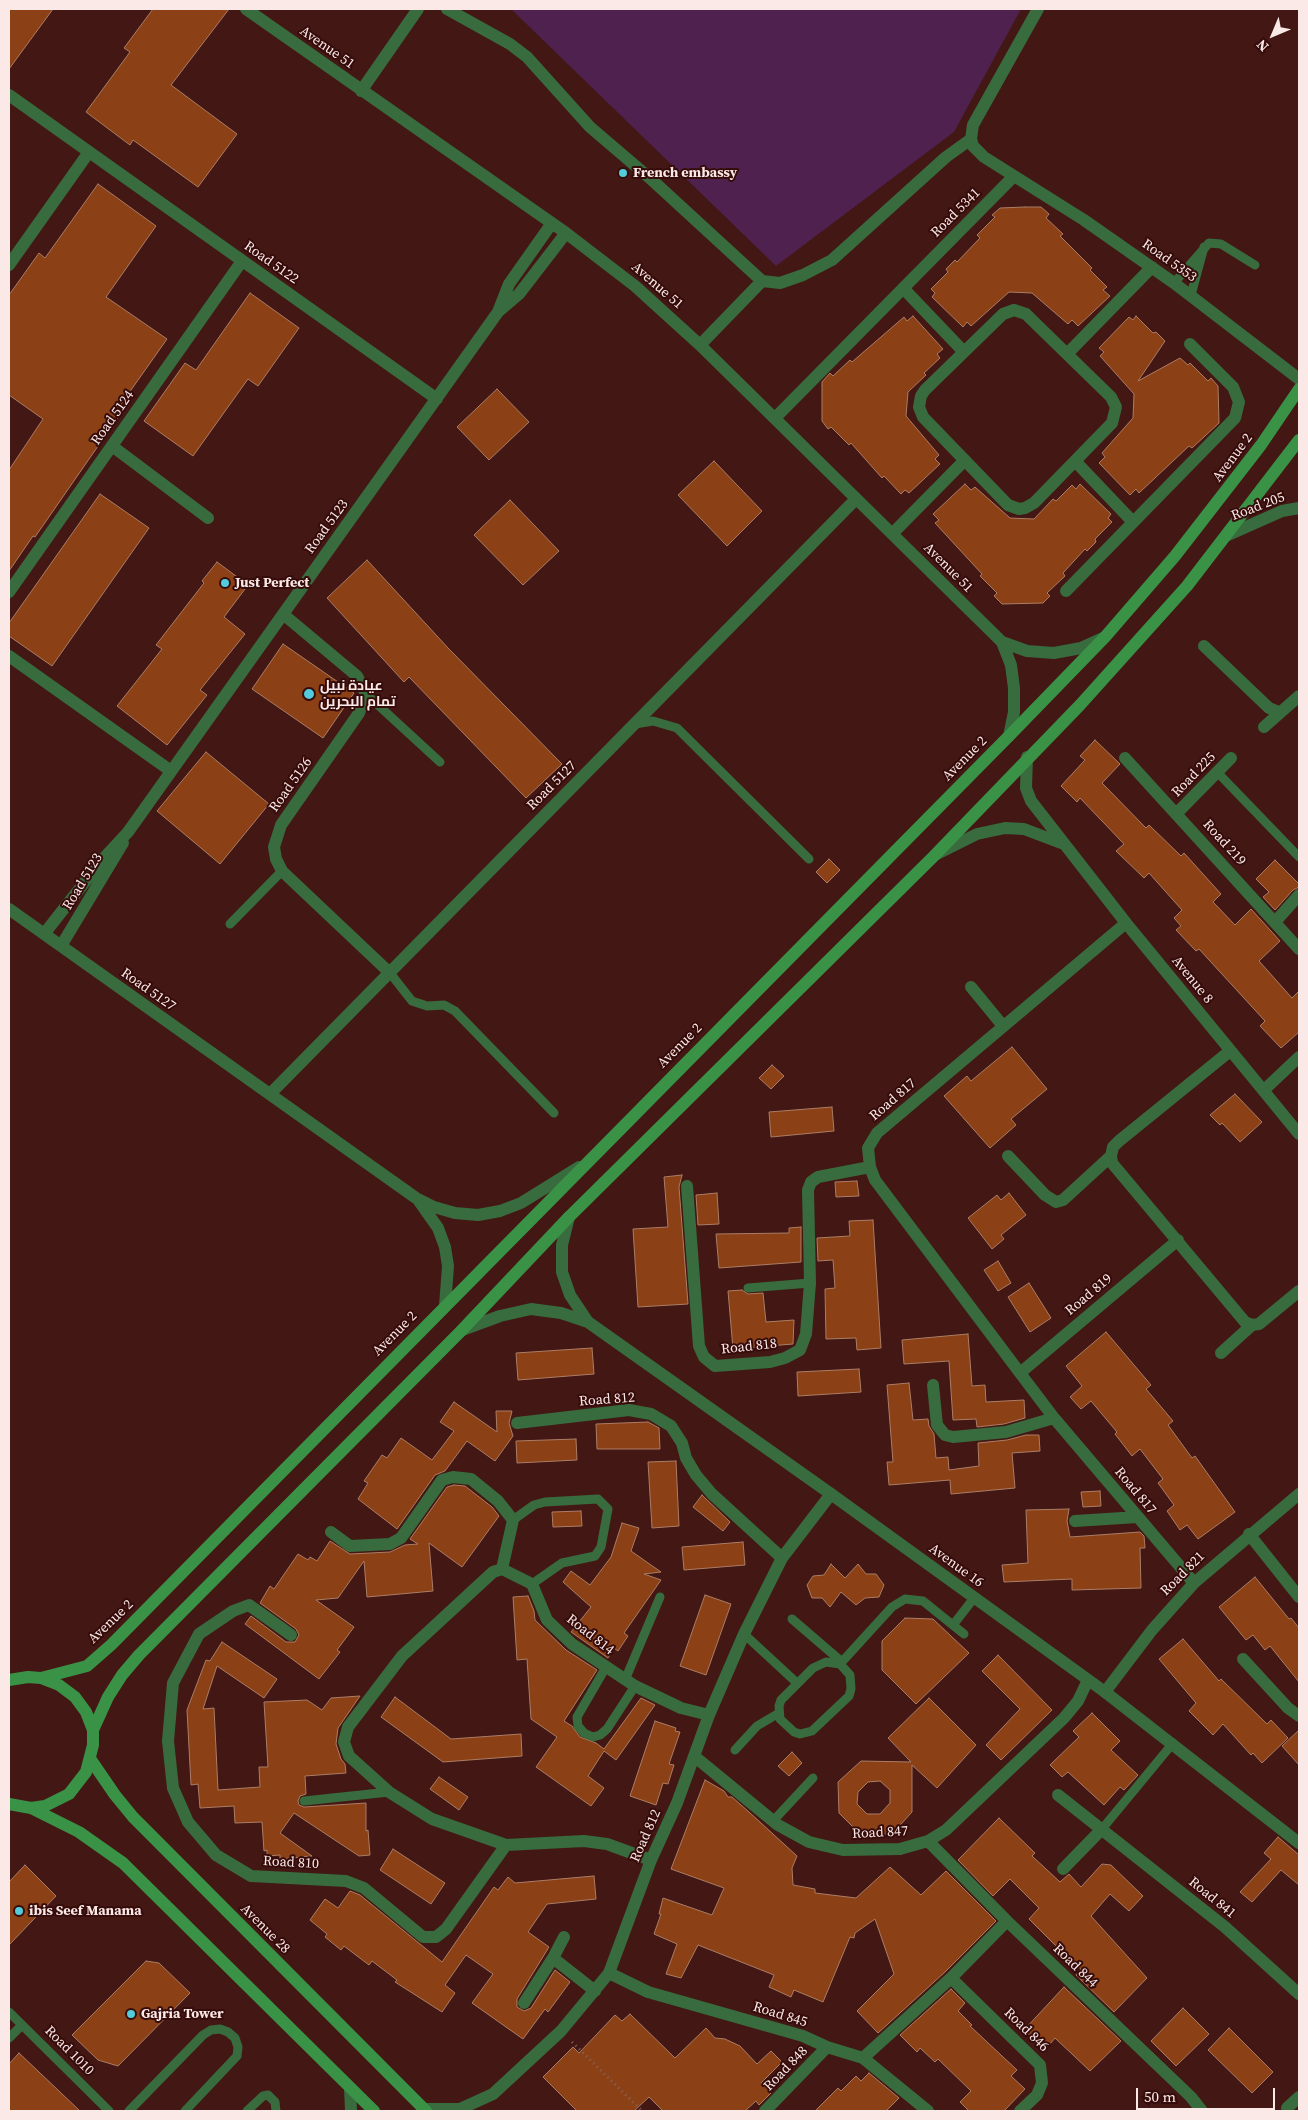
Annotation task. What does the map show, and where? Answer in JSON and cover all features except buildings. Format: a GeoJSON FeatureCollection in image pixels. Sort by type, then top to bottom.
{"type":"FeatureCollection","features":[{"type":"Feature","properties":{"kind":"main road","name":"Avenue 2"},"geometry":{"type":"LineString","coordinates":[[41,1678],[87,1666],[111,1645],[584,1164],[1009,736],[1105,637],[1216,505],[1299,389]]}},
{"type":"Feature","properties":{"kind":"main road"},"geometry":{"type":"LineString","coordinates":[[92,1730],[122,1674],[139,1655],[462,1330],[569,1217],[934,856],[1139,641],[1228,535],[1299,441]]}},
{"type":"Feature","properties":{"kind":"main road"},"geometry":{"type":"LineString","coordinates":[[11,1677],[41,1678],[59,1685],[75,1696],[86,1712],[92,1730],[92,1760],[83,1778],[69,1794],[58,1801],[31,1808],[11,1807]]}},
{"type":"Feature","properties":{"kind":"main road","name":"Avenue 28"},"geometry":{"type":"LineString","coordinates":[[92,1760],[114,1795],[144,1829],[425,2110]]}},
{"type":"Feature","properties":{"kind":"main road"},"geometry":{"type":"LineString","coordinates":[[31,1808],[79,1832],[123,1863],[374,2111]]}},
{"type":"Feature","properties":{"kind":"street","name":"Avenue 51"},"geometry":{"type":"LineString","coordinates":[[246,9],[552,223],[635,286],[700,345],[1002,642],[1027,651],[1054,653],[1081,648],[1105,637]]}},
{"type":"Feature","properties":{"kind":"street"},"geometry":{"type":"LineString","coordinates":[[361,91],[418,9]]}},
{"type":"Feature","properties":{"kind":"street"},"geometry":{"type":"LineString","coordinates":[[447,9],[510,44],[527,57],[590,128],[652,180],[762,281],[780,283],[803,275],[832,260],[946,157],[971,139]]}},
{"type":"Feature","properties":{"kind":"street"},"geometry":{"type":"LineString","coordinates":[[1014,176],[978,152],[971,139],[973,125],[1038,9]]}},
{"type":"Feature","properties":{"kind":"street","name":"Road 5122"},"geometry":{"type":"LineString","coordinates":[[9,96],[437,398]]}},
{"type":"Feature","properties":{"kind":"street"},"geometry":{"type":"LineString","coordinates":[[9,265],[89,152]]}},
{"type":"Feature","properties":{"kind":"street","name":"Road 5353"},"geometry":{"type":"LineString","coordinates":[[1014,176],[1174,282],[1299,379]]}},
{"type":"Feature","properties":{"kind":"street","name":"Road 5341"},"geometry":{"type":"LineString","coordinates":[[775,418],[1014,176]]}},
{"type":"Feature","properties":{"kind":"street","name":"Road 5123"},"geometry":{"type":"LineString","coordinates":[[61,946],[116,856],[128,832],[498,312],[509,284],[552,223]]}},
{"type":"Feature","properties":{"kind":"street","name":"Road 5123"},"geometry":{"type":"LineString","coordinates":[[498,312],[519,294],[566,233]]}},
{"type":"Feature","properties":{"kind":"street","name":"Road 5124"},"geometry":{"type":"LineString","coordinates":[[9,592],[242,261]]}},
{"type":"Feature","properties":{"kind":"street"},"geometry":{"type":"LineString","coordinates":[[1068,354],[1152,267]]}},
{"type":"Feature","properties":{"kind":"street"},"geometry":{"type":"LineString","coordinates":[[700,345],[762,281]]}},
{"type":"Feature","properties":{"kind":"street"},"geometry":{"type":"LineString","coordinates":[[903,288],[964,352]]}},
{"type":"Feature","properties":{"kind":"street"},"geometry":{"type":"LineString","coordinates":[[1014,310],[1026,314],[1068,354],[1111,397],[1116,408],[1112,423],[1034,503],[1019,509],[1008,504],[923,417],[919,407],[921,396],[1003,314],[1014,310]]}},
{"type":"Feature","properties":{"kind":"street"},"geometry":{"type":"LineString","coordinates":[[1066,591],[1235,418],[1239,402],[1233,387],[1190,344]]}},
{"type":"Feature","properties":{"kind":"street"},"geometry":{"type":"LineString","coordinates":[[112,446],[208,518]]}},
{"type":"Feature","properties":{"kind":"street"},"geometry":{"type":"LineString","coordinates":[[892,534],[965,460]]}},
{"type":"Feature","properties":{"kind":"street"},"geometry":{"type":"LineString","coordinates":[[1075,461],[1133,522]]}},
{"type":"Feature","properties":{"kind":"street","name":"Road 5127"},"geometry":{"type":"LineString","coordinates":[[270,1094],[856,499]]}},
{"type":"Feature","properties":{"kind":"street","name":"Road 205"},"geometry":{"type":"LineString","coordinates":[[1228,535],[1282,511],[1299,508]]}},
{"type":"Feature","properties":{"kind":"street"},"geometry":{"type":"LineString","coordinates":[[283,614],[357,676],[366,694]]}},
{"type":"Feature","properties":{"kind":"street","name":"Avenue 51"},"geometry":{"type":"LineString","coordinates":[[1002,642],[1010,664],[1014,688],[1014,712],[1009,736]]}},
{"type":"Feature","properties":{"kind":"street"},"geometry":{"type":"LineString","coordinates":[[1204,646],[1269,708],[1279,712]]}},
{"type":"Feature","properties":{"kind":"street"},"geometry":{"type":"LineString","coordinates":[[9,656],[171,771]]}},
{"type":"Feature","properties":{"kind":"street","name":"Road 5126"},"geometry":{"type":"LineString","coordinates":[[366,694],[359,713],[281,825],[274,847],[276,859],[282,871],[390,974]]}},
{"type":"Feature","properties":{"kind":"street"},"geometry":{"type":"LineString","coordinates":[[1264,727],[1299,696]]}},
{"type":"Feature","properties":{"kind":"street","name":"Avenue 8"},"geometry":{"type":"LineString","coordinates":[[1027,757],[1026,788],[1031,801],[1126,923],[1299,1134]]}},
{"type":"Feature","properties":{"kind":"street","name":"Road 219"},"geometry":{"type":"LineString","coordinates":[[1125,758],[1299,949]]}},
{"type":"Feature","properties":{"kind":"street","name":"Road 225"},"geometry":{"type":"LineString","coordinates":[[1177,813],[1232,758]]}},
{"type":"Feature","properties":{"kind":"street"},"geometry":{"type":"LineString","coordinates":[[934,856],[977,834],[1005,828],[1024,829],[1063,843]]}},
{"type":"Feature","properties":{"kind":"street","name":"Road 5123"},"geometry":{"type":"LineString","coordinates":[[44,934],[102,859],[128,832]]}},
{"type":"Feature","properties":{"kind":"street"},"geometry":{"type":"LineString","coordinates":[[1275,922],[1299,894]]}},
{"type":"Feature","properties":{"kind":"street","name":"Road 5127"},"geometry":{"type":"LineString","coordinates":[[9,909],[416,1198],[455,1213],[478,1215],[500,1211],[521,1203],[584,1164]]}},
{"type":"Feature","properties":{"kind":"street","name":"Road 817"},"geometry":{"type":"LineString","coordinates":[[1126,923],[877,1133],[868,1148],[870,1167],[875,1180],[1054,1418],[1194,1583]]}},
{"type":"Feature","properties":{"kind":"street"},"geometry":{"type":"LineString","coordinates":[[971,987],[1003,1026]]}},
{"type":"Feature","properties":{"kind":"street"},"geometry":{"type":"LineString","coordinates":[[1008,1156],[1046,1195],[1056,1202],[1068,1196],[1111,1156],[1113,1147],[1119,1141],[1230,1051]]}},
{"type":"Feature","properties":{"kind":"street"},"geometry":{"type":"LineString","coordinates":[[1264,1090],[1299,1057]]}},
{"type":"Feature","properties":{"kind":"street"},"geometry":{"type":"LineString","coordinates":[[1111,1156],[1116,1168],[1245,1322],[1252,1325],[1260,1324],[1299,1291]]}},
{"type":"Feature","properties":{"kind":"street","name":"Road 818"},"geometry":{"type":"LineString","coordinates":[[687,1186],[699,1346],[704,1357],[715,1366],[770,1362],[785,1358],[800,1350],[806,1334],[810,1283],[808,1190],[811,1182],[818,1177],[870,1167]]}},
{"type":"Feature","properties":{"kind":"street","name":"Road 5127"},"geometry":{"type":"LineString","coordinates":[[416,1198],[438,1228],[445,1246],[448,1266],[445,1306]]}},
{"type":"Feature","properties":{"kind":"street","name":"Avenue 16"},"geometry":{"type":"LineString","coordinates":[[569,1217],[562,1245],[562,1272],[570,1295],[588,1322]]}},
{"type":"Feature","properties":{"kind":"street","name":"Road 819"},"geometry":{"type":"LineString","coordinates":[[1020,1373],[1178,1240]]}},
{"type":"Feature","properties":{"kind":"street","name":"Avenue 16"},"geometry":{"type":"LineString","coordinates":[[462,1330],[500,1316],[531,1309],[561,1313],[588,1322],[832,1494],[1105,1692],[1173,1743],[1299,1843]]}},
{"type":"Feature","properties":{"kind":"street"},"geometry":{"type":"LineString","coordinates":[[1221,1354],[1252,1325]]}},
{"type":"Feature","properties":{"kind":"street"},"geometry":{"type":"LineString","coordinates":[[933,1385],[937,1426],[945,1435],[953,1437],[1006,1432],[1054,1418]]}},
{"type":"Feature","properties":{"kind":"street","name":"Road 812"},"geometry":{"type":"LineString","coordinates":[[517,1423],[629,1410],[651,1414],[671,1426],[682,1443],[686,1458],[696,1475],[712,1494],[782,1558]]}},
{"type":"Feature","properties":{"kind":"street"},"geometry":{"type":"LineString","coordinates":[[331,1532],[350,1546],[390,1544],[401,1538],[442,1480],[453,1477],[471,1479],[498,1501],[513,1520],[502,1569]]}},
{"type":"Feature","properties":{"kind":"street","name":"Road 812"},"geometry":{"type":"LineString","coordinates":[[483,2111],[493,2094],[561,2031],[609,1973],[651,1860],[677,1803],[709,1715],[744,1634],[782,1558],[832,1494]]}},
{"type":"Feature","properties":{"kind":"street","name":"Road 821"},"geometry":{"type":"LineString","coordinates":[[1105,1692],[1152,1630],[1194,1583],[1249,1534],[1299,1494]]}},
{"type":"Feature","properties":{"kind":"street"},"geometry":{"type":"LineString","coordinates":[[1075,1521],[1138,1517]]}},
{"type":"Feature","properties":{"kind":"street"},"geometry":{"type":"LineString","coordinates":[[1249,1534],[1299,1597]]}},
{"type":"Feature","properties":{"kind":"street"},"geometry":{"type":"LineString","coordinates":[[532,1584],[502,1569],[493,1572],[402,1656],[348,1727],[344,1742],[349,1756],[389,1792],[432,1819],[506,1845],[584,1841],[607,1844],[651,1860]]}},
{"type":"Feature","properties":{"kind":"street","name":"Road 814"},"geometry":{"type":"LineString","coordinates":[[532,1584],[547,1620],[572,1644],[630,1683],[681,1708],[709,1715]]}},
{"type":"Feature","properties":{"kind":"street","name":"Road 810"},"geometry":{"type":"LineString","coordinates":[[291,1635],[249,1605],[233,1612],[199,1634],[173,1683],[168,1741],[173,1788],[188,1822],[216,1854],[251,1876],[346,1881],[364,1888],[423,1937],[436,1936],[446,1929],[506,1845]]}},
{"type":"Feature","properties":{"kind":"street"},"geometry":{"type":"LineString","coordinates":[[1243,1660],[1288,1708],[1299,1716]]}},
{"type":"Feature","properties":{"kind":"street","name":"Road 847"},"geometry":{"type":"LineString","coordinates":[[694,1756],[773,1821],[809,1842],[843,1850],[900,1849],[928,1841],[946,1830],[1064,1718],[1078,1701],[1088,1680]]}},
{"type":"Feature","properties":{"kind":"street","name":"Road 841"},"geometry":{"type":"LineString","coordinates":[[1058,1795],[1225,1927],[1299,1994]]}},
{"type":"Feature","properties":{"kind":"street"},"geometry":{"type":"LineString","coordinates":[[1063,1869],[1102,1829]]}},
{"type":"Feature","properties":{"kind":"street","name":"Road 844"},"geometry":{"type":"LineString","coordinates":[[928,1841],[1007,1921],[1191,2097],[1202,2111]]}},
{"type":"Feature","properties":{"kind":"street"},"geometry":{"type":"LineString","coordinates":[[863,2058],[951,1978],[1007,1921]]}},
{"type":"Feature","properties":{"kind":"street"},"geometry":{"type":"LineString","coordinates":[[524,2004],[564,1937]]}},
{"type":"Feature","properties":{"kind":"street"},"geometry":{"type":"LineString","coordinates":[[553,1958],[595,1991]]}},
{"type":"Feature","properties":{"kind":"street","name":"Road 845"},"geometry":{"type":"LineString","coordinates":[[609,1973],[648,1992],[803,2036],[827,2047],[863,2058],[928,2111]]}},
{"type":"Feature","properties":{"kind":"street","name":"Road 846"},"geometry":{"type":"LineString","coordinates":[[951,1978],[1040,2065],[1042,2083],[1037,2095],[1020,2111]]}},
{"type":"Feature","properties":{"kind":"street","name":"Road 848"},"geometry":{"type":"LineString","coordinates":[[765,2111],[827,2047]]}},
{"type":"Feature","properties":{"kind":"street"},"geometry":{"type":"LineString","coordinates":[[350,2088],[351,2111]]}},
{"type":"Feature","properties":{"kind":"street","name":"Road 812"},"geometry":{"type":"LineString","coordinates":[[425,2110],[460,2109],[493,2094]]}},
{"type":"Feature","properties":{"kind":"street"},"geometry":{"type":"LineString","coordinates":[[1287,2108],[1299,2097]]}},
{"type":"Feature","properties":{"kind":"lane"},"geometry":{"type":"LineString","coordinates":[[1174,282],[1204,247],[1213,242],[1220,244],[1255,265]]}},
{"type":"Feature","properties":{"kind":"lane"},"geometry":{"type":"LineString","coordinates":[[1191,295],[1204,247]]}},
{"type":"Feature","properties":{"kind":"lane"},"geometry":{"type":"LineString","coordinates":[[366,694],[440,762]]}},
{"type":"Feature","properties":{"kind":"lane"},"geometry":{"type":"LineString","coordinates":[[634,724],[653,721],[677,728],[809,859]]}},
{"type":"Feature","properties":{"kind":"lane"},"geometry":{"type":"LineString","coordinates":[[1218,773],[1299,857]]}},
{"type":"Feature","properties":{"kind":"lane"},"geometry":{"type":"LineString","coordinates":[[230,924],[282,871]]}},
{"type":"Feature","properties":{"kind":"lane"},"geometry":{"type":"LineString","coordinates":[[390,974],[412,1001],[427,1006],[444,1005],[455,1011],[554,1113]]}},
{"type":"Feature","properties":{"kind":"lane"},"geometry":{"type":"LineString","coordinates":[[748,1288],[810,1283]]}},
{"type":"Feature","properties":{"kind":"lane"},"geometry":{"type":"LineString","coordinates":[[513,1520],[523,1511],[545,1502],[598,1500],[608,1509],[601,1547],[594,1556],[562,1563],[532,1584]]}},
{"type":"Feature","properties":{"kind":"lane"},"geometry":{"type":"LineString","coordinates":[[606,1667],[577,1717],[578,1726],[584,1733],[593,1737],[600,1735],[607,1729],[630,1683],[660,1597]]}},
{"type":"Feature","properties":{"kind":"lane"},"geometry":{"type":"LineString","coordinates":[[953,1625],[974,1598]]}},
{"type":"Feature","properties":{"kind":"lane"},"geometry":{"type":"LineString","coordinates":[[841,1663],[892,1607],[905,1600],[923,1601],[964,1634]]}},
{"type":"Feature","properties":{"kind":"lane"},"geometry":{"type":"LineString","coordinates":[[792,1619],[841,1663],[850,1675],[851,1689],[844,1702],[817,1728],[806,1733],[794,1732],[784,1725],[779,1713],[781,1700],[819,1664],[841,1663]]}},
{"type":"Feature","properties":{"kind":"lane"},"geometry":{"type":"LineString","coordinates":[[744,1634],[797,1683]]}},
{"type":"Feature","properties":{"kind":"lane"},"geometry":{"type":"LineString","coordinates":[[735,1750],[757,1726],[779,1713]]}},
{"type":"Feature","properties":{"kind":"lane"},"geometry":{"type":"LineString","coordinates":[[1102,1829],[1173,1743]]}},
{"type":"Feature","properties":{"kind":"lane"},"geometry":{"type":"LineString","coordinates":[[773,1821],[813,1778]]}},
{"type":"Feature","properties":{"kind":"lane"},"geometry":{"type":"LineString","coordinates":[[304,1801],[389,1792]]}},
{"type":"Feature","properties":{"kind":"lane","name":"Road 1010"},"geometry":{"type":"LineString","coordinates":[[9,2012],[109,2111]]}},
{"type":"Feature","properties":{"kind":"lane"},"geometry":{"type":"LineString","coordinates":[[9,2038],[22,2025]]}},
{"type":"Feature","properties":{"kind":"lane"},"geometry":{"type":"LineString","coordinates":[[129,2111],[203,2035],[210,2030],[220,2029],[228,2032],[235,2038],[238,2047],[236,2056],[185,2111]]}},
{"type":"Feature","properties":{"kind":"lane"},"geometry":{"type":"LineString","coordinates":[[247,2111],[263,2096],[268,2095],[275,2102],[276,2111]]}},
{"type":"Feature","properties":{"kind":"path"},"geometry":{"type":"LineString","coordinates":[[561,2031],[642,2111]]}},
{"type":"Feature","properties":{"kind":"shaded area"},"geometry":{"type":"Polygon","coordinates":[[[511,9],[1021,9],[954,132],[776,266],[511,9]]]}},
{"type":"Feature","properties":{"kind":"place","name":"French embassy"},"geometry":{"type":"Point","coordinates":[623,173]}},
{"type":"Feature","properties":{"kind":"place","name":"Just Perfect"},"geometry":{"type":"Point","coordinates":[225,583]}},
{"type":"Feature","properties":{"kind":"place","name":"عيادة نبيل تمام البحرين"},"geometry":{"type":"Point","coordinates":[309,694]}},
{"type":"Feature","properties":{"kind":"place","name":"ibis Seef Manama"},"geometry":{"type":"Point","coordinates":[19,1911]}},
{"type":"Feature","properties":{"kind":"place","name":"Gajria Tower"},"geometry":{"type":"Point","coordinates":[131,2014]}}]}
